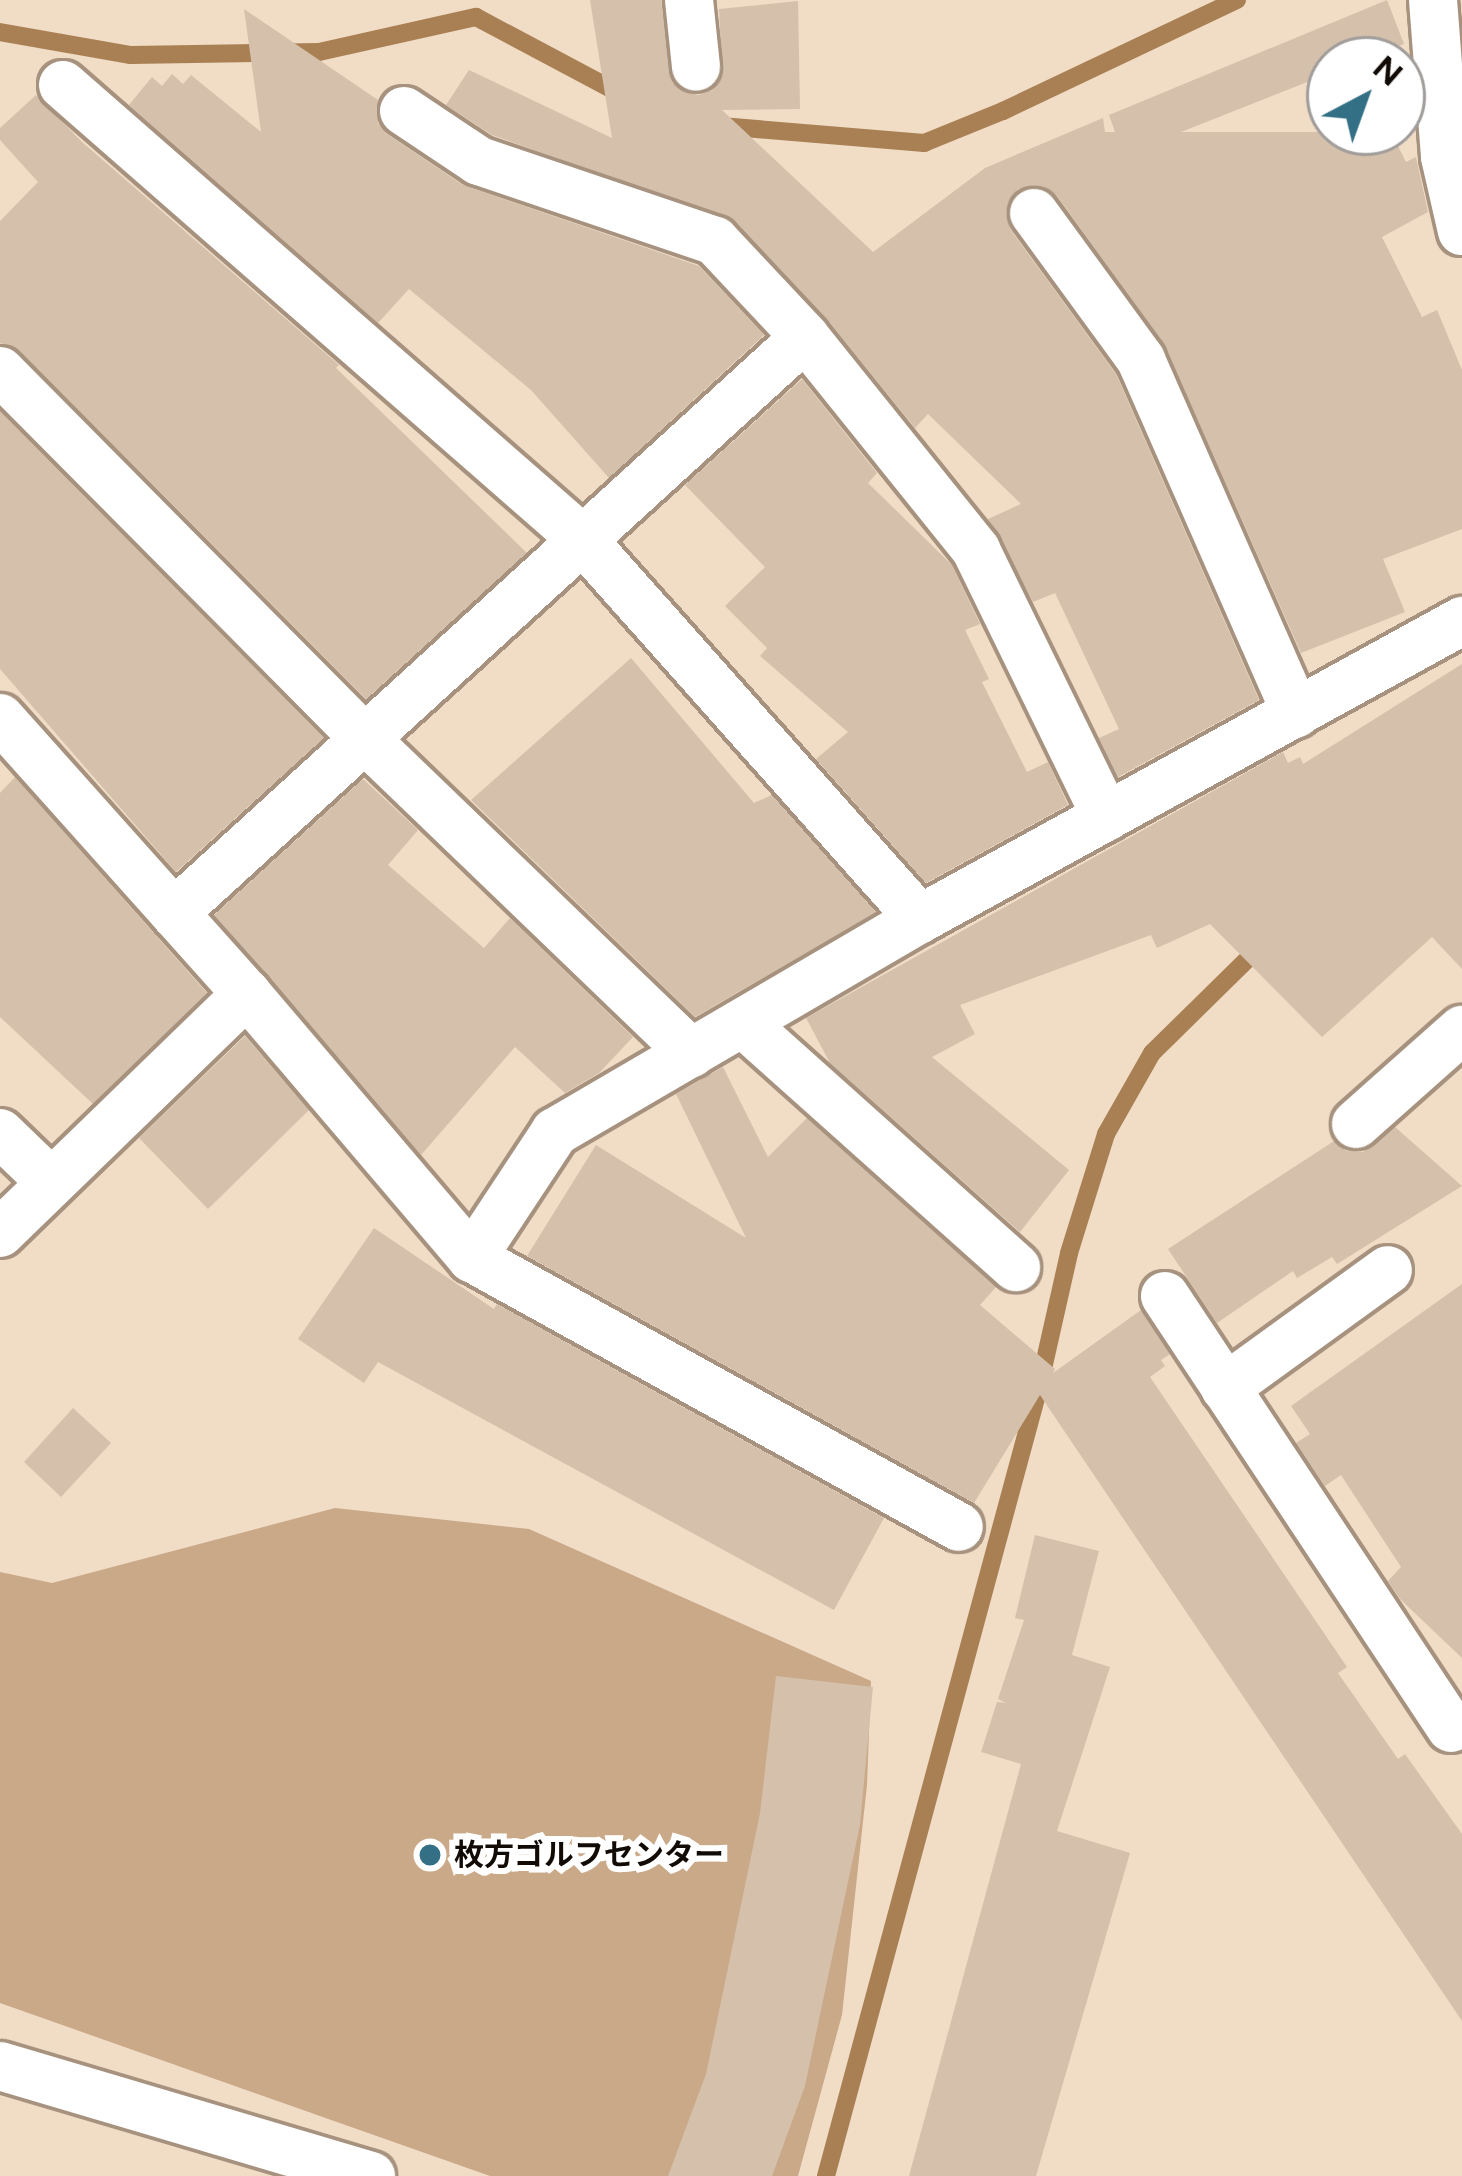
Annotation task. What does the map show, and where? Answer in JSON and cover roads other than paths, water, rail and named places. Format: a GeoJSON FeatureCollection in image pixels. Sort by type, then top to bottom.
{"type":"FeatureCollection","features":[{"type":"Feature","properties":{"kind":"street"},"geometry":{"type":"LineString","coordinates":[[689,0],[696,67]]}},
{"type":"Feature","properties":{"kind":"street"},"geometry":{"type":"LineString","coordinates":[[1433,0],[1445,157],[1462,231]]}},
{"type":"Feature","properties":{"kind":"street"},"geometry":{"type":"LineString","coordinates":[[63,86],[581,538],[920,919]]}},
{"type":"Feature","properties":{"kind":"street"},"geometry":{"type":"LineString","coordinates":[[404,111],[479,161],[715,241],[805,337],[976,550],[1106,817]]}},
{"type":"Feature","properties":{"kind":"street"},"geometry":{"type":"LineString","coordinates":[[1034,213],[1141,361],[1297,713]]}},
{"type":"Feature","properties":{"kind":"street"},"geometry":{"type":"LineString","coordinates":[[174,914],[805,337]]}},
{"type":"Feature","properties":{"kind":"street"},"geometry":{"type":"LineString","coordinates":[[0,371],[365,739],[691,1053]]}},
{"type":"Feature","properties":{"kind":"street"},"geometry":{"type":"LineString","coordinates":[[472,1258],[555,1132],[920,919],[1462,621]]}},
{"type":"Feature","properties":{"kind":"street"},"geometry":{"type":"LineString","coordinates":[[0,718],[248,994],[472,1258],[959,1527]]}},
{"type":"Feature","properties":{"kind":"street"},"geometry":{"type":"LineString","coordinates":[[0,1233],[248,994]]}},
{"type":"Feature","properties":{"kind":"street"},"geometry":{"type":"LineString","coordinates":[[744,1024],[1016,1267]]}},
{"type":"Feature","properties":{"kind":"street"},"geometry":{"type":"LineString","coordinates":[[1355,1124],[1455,1048]]}},
{"type":"Feature","properties":{"kind":"street"},"geometry":{"type":"LineString","coordinates":[[0,1133],[51,1182]]}},
{"type":"Feature","properties":{"kind":"street"},"geometry":{"type":"LineString","coordinates":[[1225,1388],[1388,1270]]}},
{"type":"Feature","properties":{"kind":"street"},"geometry":{"type":"LineString","coordinates":[[1165,1296],[1458,1730]]}},
{"type":"Feature","properties":{"kind":"street"},"geometry":{"type":"LineString","coordinates":[[0,2066],[371,2176]]}},
{"type":"Feature","properties":{"kind":"waterway"},"geometry":{"type":"LineString","coordinates":[[721,126],[924,143],[1003,111],[1237,0]]}},
{"type":"Feature","properties":{"kind":"waterway"},"geometry":{"type":"LineString","coordinates":[[0,32],[131,55],[319,52],[476,17],[621,94]]}},
{"type":"Feature","properties":{"kind":"waterway"},"geometry":{"type":"LineString","coordinates":[[826,2176],[1038,1391],[1069,1253],[1106,1134],[1152,1053],[1260,947]]}},
{"type":"Feature","properties":{"kind":"place","name":"枚方ゴルフセンター"},"geometry":{"type":"Point","coordinates":[430,1855]}}]}
